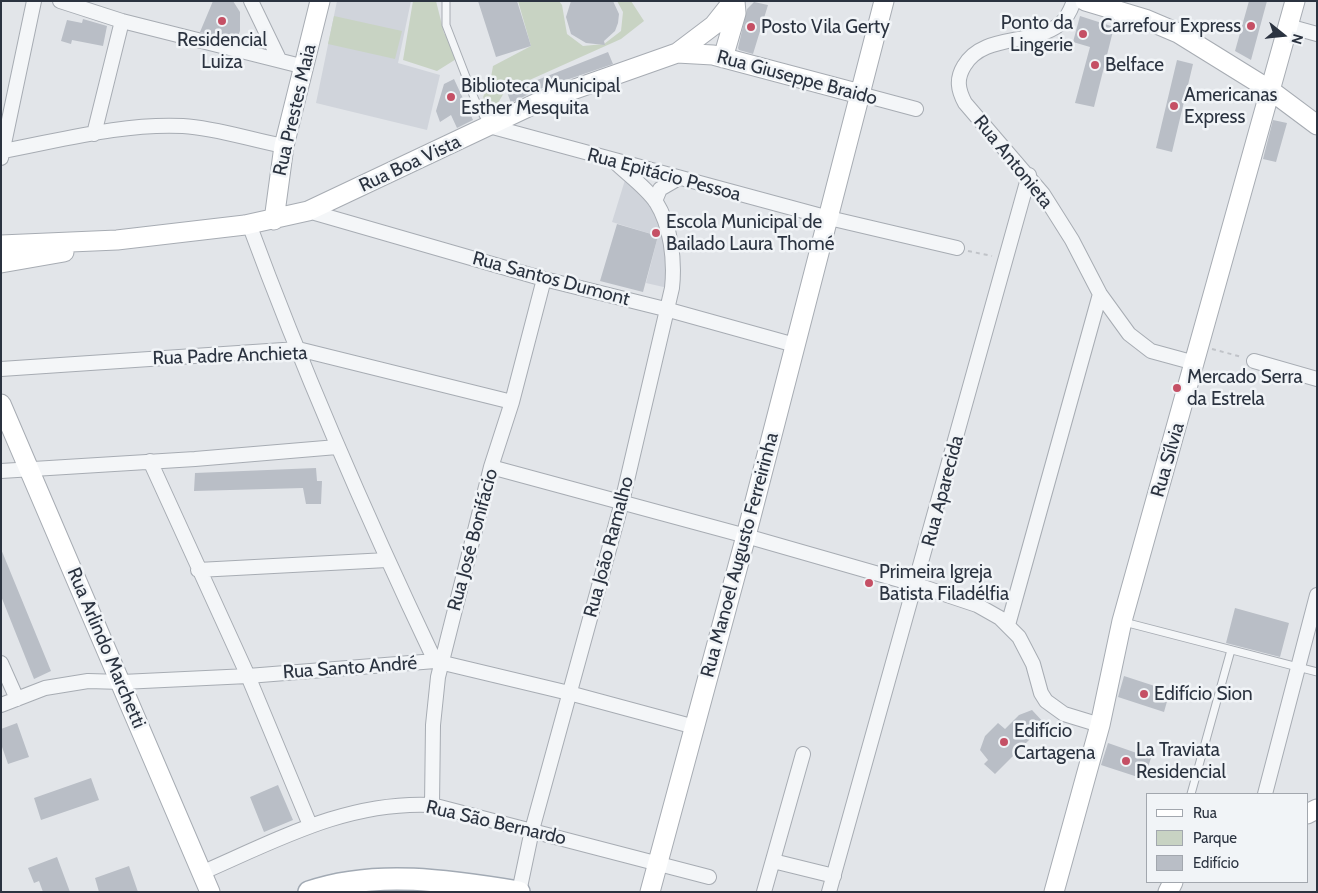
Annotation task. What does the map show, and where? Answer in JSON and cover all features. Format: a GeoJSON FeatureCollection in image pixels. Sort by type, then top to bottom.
{"type":"FeatureCollection","features":[{"type":"Feature","properties":{"kind":"main road","name":"Rua Prestes Maia"},"geometry":{"type":"LineString","coordinates":[[274,220],[284,146],[320,1]]}},
{"type":"Feature","properties":{"kind":"main road","name":"Rua Boa Vista"},"geometry":{"type":"LineString","coordinates":[[1,245],[117,240],[274,220],[308,210],[541,101],[677,53],[714,25],[734,1]]}},
{"type":"Feature","properties":{"kind":"main road"},"geometry":{"type":"LineString","coordinates":[[723,58],[736,13],[734,1]]}},
{"type":"Feature","properties":{"kind":"main road","name":"Rua Manoel Augusto Ferreirinha"},"geometry":{"type":"LineString","coordinates":[[650,892],[746,536],[884,1]]}},
{"type":"Feature","properties":{"kind":"main road"},"geometry":{"type":"LineString","coordinates":[[1085,1],[1163,26],[1204,48],[1270,90],[1317,125]]}},
{"type":"Feature","properties":{"kind":"main road","name":"Rua Sílvia"},"geometry":{"type":"LineString","coordinates":[[1054,892],[1100,725],[1122,621],[1294,1]]}},
{"type":"Feature","properties":{"kind":"main road","name":"Rua Giuseppe Braido"},"geometry":{"type":"LineString","coordinates":[[677,53],[723,58],[860,94]]}},
{"type":"Feature","properties":{"kind":"main road","name":"Rua Boa Vista"},"geometry":{"type":"LineString","coordinates":[[1,263],[78,250],[117,240]]}},
{"type":"Feature","properties":{"kind":"main road","name":"Rua Arlindo Marchetti"},"geometry":{"type":"LineString","coordinates":[[1,404],[27,469],[122,682],[210,892]]}},
{"type":"Feature","properties":{"kind":"main road"},"geometry":{"type":"LineString","coordinates":[[309,892],[350,882],[438,880],[519,892]]}},
{"type":"Feature","properties":{"kind":"street"},"geometry":{"type":"LineString","coordinates":[[34,1],[2,155],[94,134],[164,126],[185,126],[284,146]]}},
{"type":"Feature","properties":{"kind":"street"},"geometry":{"type":"LineString","coordinates":[[60,1],[122,21],[305,67]]}},
{"type":"Feature","properties":{"kind":"street"},"geometry":{"type":"LineString","coordinates":[[251,1],[279,59]]}},
{"type":"Feature","properties":{"kind":"street","name":"Rua Antonieta"},"geometry":{"type":"LineString","coordinates":[[1074,1],[1062,23],[1045,33],[979,50],[969,58],[958,82],[959,92],[964,102],[1030,175],[1072,240],[1100,294],[1120,322],[1140,344],[1161,355],[1195,363]]}},
{"type":"Feature","properties":{"kind":"street"},"geometry":{"type":"LineString","coordinates":[[94,134],[122,21]]}},
{"type":"Feature","properties":{"kind":"street"},"geometry":{"type":"LineString","coordinates":[[1288,26],[1317,34]]}},
{"type":"Feature","properties":{"kind":"street","name":"Rua Giuseppe Braido"},"geometry":{"type":"LineString","coordinates":[[860,94],[916,109]]}},
{"type":"Feature","properties":{"kind":"street","name":"Rua Epitácio Pessoa"},"geometry":{"type":"LineString","coordinates":[[489,126],[828,218],[957,248]]}},
{"type":"Feature","properties":{"kind":"street","name":"Rua João Ramalho"},"geometry":{"type":"LineString","coordinates":[[519,892],[532,830],[622,502],[669,310],[674,269],[671,248],[655,201],[614,161]]}},
{"type":"Feature","properties":{"kind":"street","name":"Rua Aparecida"},"geometry":{"type":"LineString","coordinates":[[829,892],[917,585],[1030,175]]}},
{"type":"Feature","properties":{"kind":"street"},"geometry":{"type":"LineString","coordinates":[[655,201],[660,189],[679,178]]}},
{"type":"Feature","properties":{"kind":"street","name":"Rua Santos Dumont"},"geometry":{"type":"LineString","coordinates":[[308,210],[544,279],[669,310],[796,345]]}},
{"type":"Feature","properties":{"kind":"street"},"geometry":{"type":"LineString","coordinates":[[248,224],[337,447],[387,560],[438,662]]}},
{"type":"Feature","properties":{"kind":"street","name":"Rua José Bonifácio"},"geometry":{"type":"LineString","coordinates":[[432,805],[433,725],[438,662],[512,402],[544,279]]}},
{"type":"Feature","properties":{"kind":"street"},"geometry":{"type":"LineString","coordinates":[[1008,625],[1100,294]]}},
{"type":"Feature","properties":{"kind":"street","name":"Rua Padre Anchieta"},"geometry":{"type":"LineString","coordinates":[[1,369],[298,349],[512,402]]}},
{"type":"Feature","properties":{"kind":"street"},"geometry":{"type":"LineString","coordinates":[[1254,361],[1317,379]]}},
{"type":"Feature","properties":{"kind":"street"},"geometry":{"type":"LineString","coordinates":[[1,471],[337,447]]}},
{"type":"Feature","properties":{"kind":"street"},"geometry":{"type":"LineString","coordinates":[[150,461],[198,570],[248,676],[310,825]]}},
{"type":"Feature","properties":{"kind":"street"},"geometry":{"type":"LineString","coordinates":[[492,467],[746,536],[917,585],[976,605],[1008,625],[1026,648],[1041,693],[1046,701],[1064,714],[1100,725]]}},
{"type":"Feature","properties":{"kind":"street"},"geometry":{"type":"LineString","coordinates":[[198,570],[387,560]]}},
{"type":"Feature","properties":{"kind":"street"},"geometry":{"type":"LineString","coordinates":[[1265,793],[1317,595]]}},
{"type":"Feature","properties":{"kind":"street","name":"Rua Santo André"},"geometry":{"type":"LineString","coordinates":[[1,705],[62,684],[88,681],[122,682],[248,676],[438,662],[569,693],[694,727]]}},
{"type":"Feature","properties":{"kind":"street"},"geometry":{"type":"LineString","coordinates":[[1,663],[17,699]]}},
{"type":"Feature","properties":{"kind":"street"},"geometry":{"type":"LineString","coordinates":[[764,892],[803,754]]}},
{"type":"Feature","properties":{"kind":"street","name":"Rua São Bernardo"},"geometry":{"type":"LineString","coordinates":[[201,873],[310,825],[362,810],[388,805],[432,805],[709,877]]}},
{"type":"Feature","properties":{"kind":"street"},"geometry":{"type":"LineString","coordinates":[[773,861],[834,876]]}},
{"type":"Feature","properties":{"kind":"lane"},"geometry":{"type":"LineString","coordinates":[[446,1],[446,25],[475,100],[489,126]]}},
{"type":"Feature","properties":{"kind":"lane"},"geometry":{"type":"LineString","coordinates":[[1122,621],[1317,672]]}},
{"type":"Feature","properties":{"kind":"lane"},"geometry":{"type":"LineString","coordinates":[[1191,793],[1231,650]]}},
{"type":"Feature","properties":{"kind":"path"},"geometry":{"type":"LineString","coordinates":[[957,248],[1000,258]]}},
{"type":"Feature","properties":{"kind":"path"},"geometry":{"type":"LineString","coordinates":[[1208,348],[1254,361]]}},
{"type":"Feature","properties":{"kind":"shaded area"},"geometry":{"type":"Polygon","coordinates":[[[337,1],[411,1],[398,63],[440,75],[427,130],[316,103],[337,1]]]}},
{"type":"Feature","properties":{"kind":"shaded area","name":"Escola Municipal de Bailado Laura Thomé"},"geometry":{"type":"Polygon","coordinates":[[[625,180],[649,201],[665,229],[668,288],[646,283],[658,236],[612,222],[625,180]]]}},
{"type":"Feature","properties":{"kind":"green space"},"geometry":{"type":"Polygon","coordinates":[[[413,1],[436,1],[444,33],[461,56],[437,71],[403,60],[413,1]]]}},
{"type":"Feature","properties":{"kind":"green space"},"geometry":{"type":"Polygon","coordinates":[[[518,1],[559,1],[562,5],[567,34],[583,46],[604,44],[621,31],[623,12],[617,1],[631,1],[644,21],[621,39],[505,91],[498,103],[489,108],[483,97],[490,83],[493,66],[531,46],[518,1]]]}},
{"type":"Feature","properties":{"kind":"green space"},"geometry":{"type":"Polygon","coordinates":[[[334,16],[402,31],[395,59],[328,44],[334,16]]]}},
{"type":"Feature","properties":{"kind":"building","name":"Residencial Luiza"},"geometry":{"type":"Polygon","coordinates":[[[213,1],[233,1],[240,12],[240,31],[236,41],[200,32],[213,1]]]}},
{"type":"Feature","properties":{"kind":"building"},"geometry":{"type":"Polygon","coordinates":[[[478,1],[517,1],[531,46],[496,57],[478,1]]]}},
{"type":"Feature","properties":{"kind":"building"},"geometry":{"type":"Polygon","coordinates":[[[571,1],[613,1],[619,14],[618,23],[615,31],[604,41],[605,45],[586,43],[571,34],[566,17],[571,1]]]}},
{"type":"Feature","properties":{"kind":"building","name":"Carrefour Express"},"geometry":{"type":"Polygon","coordinates":[[[1249,1],[1267,1],[1251,60],[1235,51],[1249,1]]]}},
{"type":"Feature","properties":{"kind":"building","name":"Posto Vila Gerty"},"geometry":{"type":"Polygon","coordinates":[[[754,2],[768,5],[753,54],[738,48],[747,9],[754,2]]]}},
{"type":"Feature","properties":{"kind":"building","name":"Belface"},"geometry":{"type":"Polygon","coordinates":[[[1080,16],[1114,27],[1094,107],[1075,103],[1090,47],[1073,42],[1080,16]]]}},
{"type":"Feature","properties":{"kind":"building"},"geometry":{"type":"Polygon","coordinates":[[[83,19],[107,26],[103,46],[72,40],[71,44],[61,41],[67,20],[82,23],[83,19]]]}},
{"type":"Feature","properties":{"kind":"building"},"geometry":{"type":"Polygon","coordinates":[[[608,52],[613,64],[537,90],[511,103],[507,92],[608,52]]]}},
{"type":"Feature","properties":{"kind":"building","name":"Americanas Express"},"geometry":{"type":"Polygon","coordinates":[[[1177,60],[1193,64],[1172,152],[1156,148],[1177,60]]]}},
{"type":"Feature","properties":{"kind":"building","name":"Biblioteca Municipal Esther Mesquita"},"geometry":{"type":"Polygon","coordinates":[[[454,79],[473,120],[457,128],[451,115],[440,122],[436,111],[444,84],[454,79]]]}},
{"type":"Feature","properties":{"kind":"building"},"geometry":{"type":"Polygon","coordinates":[[[1273,120],[1287,123],[1276,162],[1263,159],[1273,120]]]}},
{"type":"Feature","properties":{"kind":"building"},"geometry":{"type":"Polygon","coordinates":[[[617,224],[658,236],[643,292],[600,281],[617,224]]]}},
{"type":"Feature","properties":{"kind":"building"},"geometry":{"type":"Polygon","coordinates":[[[316,468],[317,481],[322,481],[321,504],[306,504],[303,488],[194,491],[195,473],[316,468]]]}},
{"type":"Feature","properties":{"kind":"building"},"geometry":{"type":"Polygon","coordinates":[[[1,549],[51,671],[34,679],[1,596],[1,549]]]}},
{"type":"Feature","properties":{"kind":"building"},"geometry":{"type":"Polygon","coordinates":[[[1235,608],[1289,623],[1280,657],[1226,643],[1235,608]]]}},
{"type":"Feature","properties":{"kind":"building","name":"Edifício Sion"},"geometry":{"type":"Polygon","coordinates":[[[1124,676],[1170,691],[1164,712],[1118,697],[1124,676]]]}},
{"type":"Feature","properties":{"kind":"building","name":"Edifício Cartagena"},"geometry":{"type":"Polygon","coordinates":[[[1032,710],[1045,724],[995,774],[984,764],[988,760],[980,750],[985,736],[998,723],[1005,729],[1019,715],[1032,710]]]}},
{"type":"Feature","properties":{"kind":"building"},"geometry":{"type":"Polygon","coordinates":[[[17,723],[29,757],[8,764],[1,744],[1,729],[17,723]]]}},
{"type":"Feature","properties":{"kind":"building","name":"La Traviata Residencial"},"geometry":{"type":"Polygon","coordinates":[[[1108,743],[1151,758],[1144,779],[1101,765],[1108,743]]]}},
{"type":"Feature","properties":{"kind":"building"},"geometry":{"type":"Polygon","coordinates":[[[91,778],[99,800],[41,820],[34,798],[91,778]]]}},
{"type":"Feature","properties":{"kind":"building"},"geometry":{"type":"Polygon","coordinates":[[[278,785],[293,820],[264,832],[250,797],[278,785]]]}},
{"type":"Feature","properties":{"kind":"building"},"geometry":{"type":"Polygon","coordinates":[[[57,857],[70,892],[43,892],[39,881],[34,883],[28,868],[57,857]]]}},
{"type":"Feature","properties":{"kind":"building"},"geometry":{"type":"Polygon","coordinates":[[[129,866],[138,892],[99,892],[95,878],[129,866]]]}},
{"type":"Feature","properties":{"kind":"place","name":"Residencial Luiza"},"geometry":{"type":"Point","coordinates":[222,21]}},
{"type":"Feature","properties":{"kind":"place","name":"Carrefour Express"},"geometry":{"type":"Point","coordinates":[1251,26]}},
{"type":"Feature","properties":{"kind":"place","name":"Posto Vila Gerty"},"geometry":{"type":"Point","coordinates":[751,27]}},
{"type":"Feature","properties":{"kind":"place","name":"Ponto da Lingerie"},"geometry":{"type":"Point","coordinates":[1083,34]}},
{"type":"Feature","properties":{"kind":"place","name":"Belface"},"geometry":{"type":"Point","coordinates":[1095,65]}},
{"type":"Feature","properties":{"kind":"place","name":"Biblioteca Municipal Esther Mesquita"},"geometry":{"type":"Point","coordinates":[451,97]}},
{"type":"Feature","properties":{"kind":"place","name":"Americanas Express"},"geometry":{"type":"Point","coordinates":[1174,106]}},
{"type":"Feature","properties":{"kind":"place","name":"Escola Municipal de Bailado Laura Thomé"},"geometry":{"type":"Point","coordinates":[656,233]}},
{"type":"Feature","properties":{"kind":"place","name":"Mercado Serra da Estrela"},"geometry":{"type":"Point","coordinates":[1177,388]}},
{"type":"Feature","properties":{"kind":"place","name":"Primeira Igreja Batista Filadélfia"},"geometry":{"type":"Point","coordinates":[869,583]}},
{"type":"Feature","properties":{"kind":"place","name":"Edifício Sion"},"geometry":{"type":"Point","coordinates":[1144,694]}},
{"type":"Feature","properties":{"kind":"place","name":"Edifício Cartagena"},"geometry":{"type":"Point","coordinates":[1004,742]}},
{"type":"Feature","properties":{"kind":"place","name":"La Traviata Residencial"},"geometry":{"type":"Point","coordinates":[1126,761]}}]}
